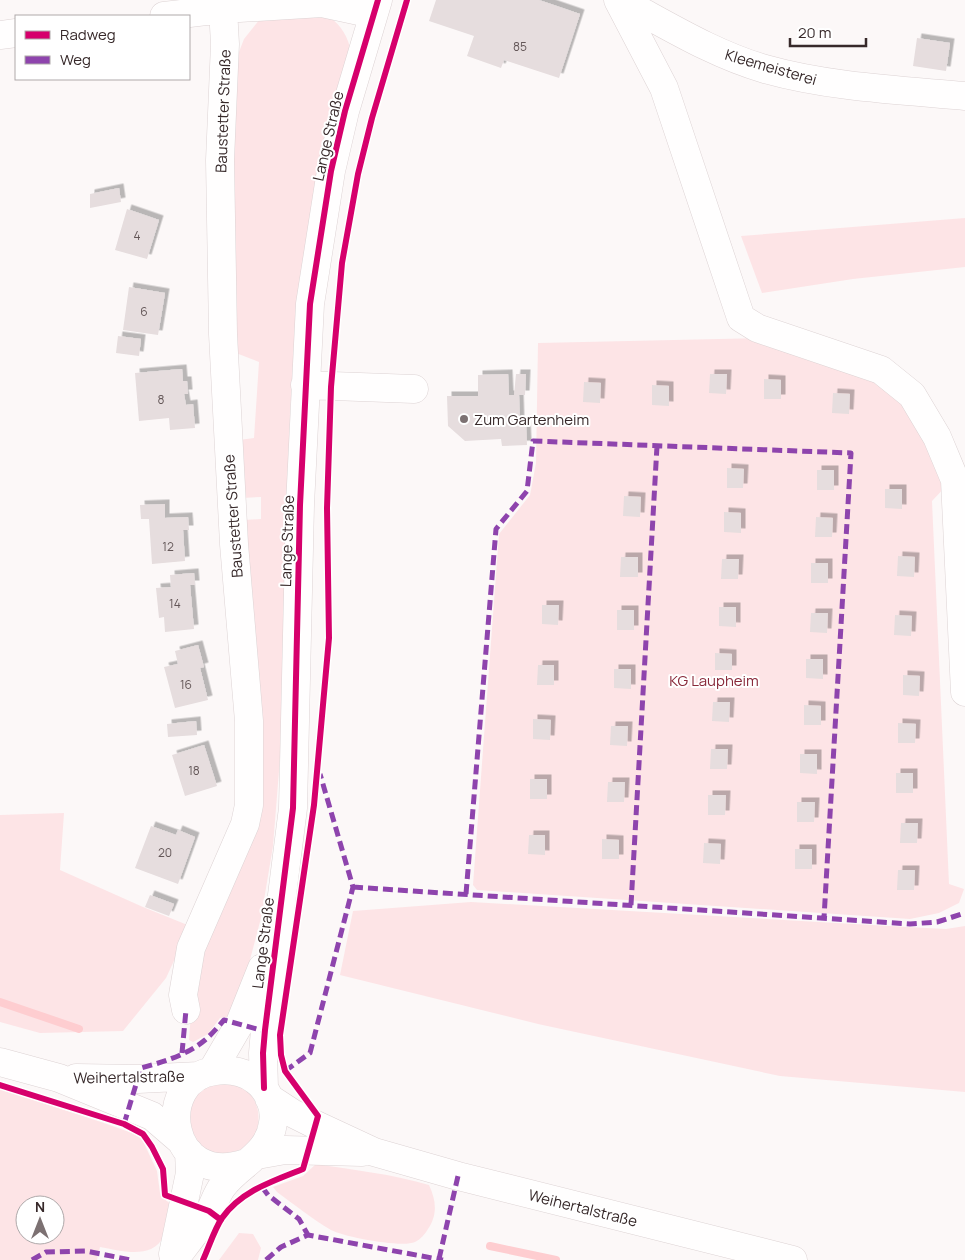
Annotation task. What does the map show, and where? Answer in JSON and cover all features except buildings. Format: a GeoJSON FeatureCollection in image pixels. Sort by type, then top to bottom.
{"type":"FeatureCollection","features":[{"type":"Feature","properties":{"kind":"street","name":"Kleemeisterei"},"geometry":{"type":"LineString","coordinates":[[619,0],[714,50],[764,68],[819,82],[965,96]]}},
{"type":"Feature","properties":{"kind":"street"},"geometry":{"type":"LineString","coordinates":[[619,0],[664,88],[741,318],[757,328],[881,370],[912,395],[937,437],[955,480],[965,692]]}},
{"type":"Feature","properties":{"kind":"street"},"geometry":{"type":"LineString","coordinates":[[172,15],[223,9],[322,3],[376,7]]}},
{"type":"Feature","properties":{"kind":"street","name":"Lange Straße"},"geometry":{"type":"LineString","coordinates":[[266,1093],[263,1053],[293,808],[300,505],[310,304],[331,171],[345,111],[376,7]]}},
{"type":"Feature","properties":{"kind":"street","name":"Baustetter Straße"},"geometry":{"type":"LineString","coordinates":[[186,1010],[183,995],[191,948],[245,824],[249,805],[249,721],[234,544],[223,334],[220,160],[225,44],[223,9]]}},
{"type":"Feature","properties":{"kind":"street"},"geometry":{"type":"LineString","coordinates":[[0,35],[15,33]]}},
{"type":"Feature","properties":{"kind":"street"},"geometry":{"type":"LineString","coordinates":[[305,385],[414,389]]}},
{"type":"Feature","properties":{"kind":"street","name":"Lange Straße"},"geometry":{"type":"LineString","coordinates":[[205,1074],[240,1023],[259,978],[278,922]]}},
{"type":"Feature","properties":{"kind":"street","name":"Weihertalstraße"},"geometry":{"type":"LineString","coordinates":[[0,1062],[59,1078],[152,1116],[185,1147]]}},
{"type":"Feature","properties":{"kind":"street"},"geometry":{"type":"LineString","coordinates":[[228,1069],[242,1073],[256,1081],[266,1093],[273,1108],[274,1121],[271,1134],[266,1145],[222,1187],[210,1211],[173,1260],[190,1173],[185,1147],[176,1128],[175,1114],[179,1099],[187,1086],[205,1074],[228,1069]]}},
{"type":"Feature","properties":{"kind":"street","name":"Weihertalstraße"},"geometry":{"type":"LineString","coordinates":[[59,1078],[138,1079],[205,1074]]}},
{"type":"Feature","properties":{"kind":"street","name":"Weihertalstraße"},"geometry":{"type":"LineString","coordinates":[[266,1093],[292,1113],[374,1152],[458,1176],[793,1260]]}},
{"type":"Feature","properties":{"kind":"street"},"geometry":{"type":"LineString","coordinates":[[185,1147],[202,1162],[218,1167],[234,1167],[252,1159]]}},
{"type":"Feature","properties":{"kind":"street","name":"Weihertalstraße"},"geometry":{"type":"LineString","coordinates":[[252,1159],[285,1150],[374,1152]]}},
{"type":"Feature","properties":{"kind":"green space"},"geometry":{"type":"Polygon","coordinates":[[[325,14],[341,28],[350,47],[295,343],[290,412],[284,708],[273,846],[261,918],[246,975],[232,1016],[220,1018],[208,1034],[193,1042],[189,1040],[195,959],[245,841],[244,520],[261,519],[261,497],[242,498],[239,440],[254,438],[259,362],[236,353],[231,169],[236,60],[244,39],[260,19],[325,14]]]}},
{"type":"Feature","properties":{"kind":"green space"},"geometry":{"type":"Polygon","coordinates":[[[965,218],[965,267],[853,279],[762,293],[741,236],[965,218]]]}},
{"type":"Feature","properties":{"kind":"green space","name":"KG Laupheim"},"geometry":{"type":"Polygon","coordinates":[[[767,338],[876,378],[905,397],[949,483],[932,501],[949,884],[964,889],[959,903],[939,913],[910,919],[477,890],[473,885],[499,534],[530,495],[536,463],[538,343],[767,338]]]}},
{"type":"Feature","properties":{"kind":"green space"},"geometry":{"type":"Polygon","coordinates":[[[64,813],[60,870],[190,926],[166,978],[123,1031],[40,1033],[0,1022],[0,815],[64,813]]]}},
{"type":"Feature","properties":{"kind":"green space"},"geometry":{"type":"Polygon","coordinates":[[[471,902],[946,929],[965,926],[965,1092],[780,1076],[538,1024],[340,975],[353,911],[471,902]]]}},
{"type":"Feature","properties":{"kind":"green space"},"geometry":{"type":"Polygon","coordinates":[[[211,1084],[234,1084],[245,1089],[253,1098],[258,1110],[255,1134],[248,1144],[237,1151],[210,1153],[192,1139],[189,1107],[195,1097],[211,1084]]]}},
{"type":"Feature","properties":{"kind":"green space"},"geometry":{"type":"Polygon","coordinates":[[[0,1089],[101,1122],[132,1133],[142,1139],[157,1171],[160,1193],[172,1205],[164,1236],[159,1244],[144,1251],[127,1252],[100,1247],[97,1260],[0,1260],[0,1089]]]}},
{"type":"Feature","properties":{"kind":"green space"},"geometry":{"type":"Polygon","coordinates":[[[316,1164],[387,1175],[429,1185],[433,1196],[435,1212],[426,1233],[415,1242],[398,1244],[373,1241],[338,1233],[297,1207],[273,1187],[303,1176],[316,1164]]]}},
{"type":"Feature","properties":{"kind":"green space"},"geometry":{"type":"Polygon","coordinates":[[[239,1233],[253,1234],[261,1248],[258,1260],[219,1260],[239,1233]]]}},
{"type":"Feature","properties":{"kind":"waterway"},"geometry":{"type":"LineString","coordinates":[[0,1002],[79,1029]]}},
{"type":"Feature","properties":{"kind":"waterway"},"geometry":{"type":"LineString","coordinates":[[490,1246],[556,1260]]}},
{"type":"Feature","properties":{"kind":"marked path"},"geometry":{"type":"LineString","coordinates":[[466,894],[496,529],[527,491],[533,441],[851,453],[824,918]]}},
{"type":"Feature","properties":{"kind":"marked path"},"geometry":{"type":"LineString","coordinates":[[631,905],[657,446]]}},
{"type":"Feature","properties":{"kind":"marked path"},"geometry":{"type":"LineString","coordinates":[[285,1071],[310,1053],[353,887],[320,774]]}},
{"type":"Feature","properties":{"kind":"marked path"},"geometry":{"type":"LineString","coordinates":[[353,887],[910,924],[937,922],[965,913]]}},
{"type":"Feature","properties":{"kind":"marked path"},"geometry":{"type":"LineString","coordinates":[[182,1053],[186,1010]]}},
{"type":"Feature","properties":{"kind":"marked path"},"geometry":{"type":"LineString","coordinates":[[124,1124],[141,1068],[190,1050],[208,1038],[224,1020],[268,1032]]}},
{"type":"Feature","properties":{"kind":"marked path"},"geometry":{"type":"LineString","coordinates":[[439,1259],[458,1176]]}},
{"type":"Feature","properties":{"kind":"marked path"},"geometry":{"type":"LineString","coordinates":[[262,1187],[268,1195],[299,1219],[308,1235]]}},
{"type":"Feature","properties":{"kind":"marked path"},"geometry":{"type":"LineString","coordinates":[[266,1260],[281,1247],[308,1235],[443,1260]]}},
{"type":"Feature","properties":{"kind":"marked path"},"geometry":{"type":"LineString","coordinates":[[32,1260],[46,1252],[86,1251],[131,1260]]}},
{"type":"Feature","properties":{"kind":"cycle path"},"geometry":{"type":"LineString","coordinates":[[264,1088],[263,1053],[265,1030],[293,808],[300,505],[310,304],[331,171],[345,111],[378,0]]}},
{"type":"Feature","properties":{"kind":"cycle path"},"geometry":{"type":"LineString","coordinates":[[203,1260],[219,1223],[238,1201],[258,1188],[303,1169],[318,1116],[285,1071],[281,1055],[280,1035],[314,805],[329,638],[327,508],[331,387],[342,263],[358,174],[372,118],[407,0]]}},
{"type":"Feature","properties":{"kind":"cycle path"},"geometry":{"type":"LineString","coordinates":[[0,1085],[124,1124],[143,1134],[163,1169],[165,1195],[209,1211],[221,1220]]}},
{"type":"Feature","properties":{"kind":"place","name":"Zum Gartenheim"},"geometry":{"type":"Point","coordinates":[464,419]}}]}
